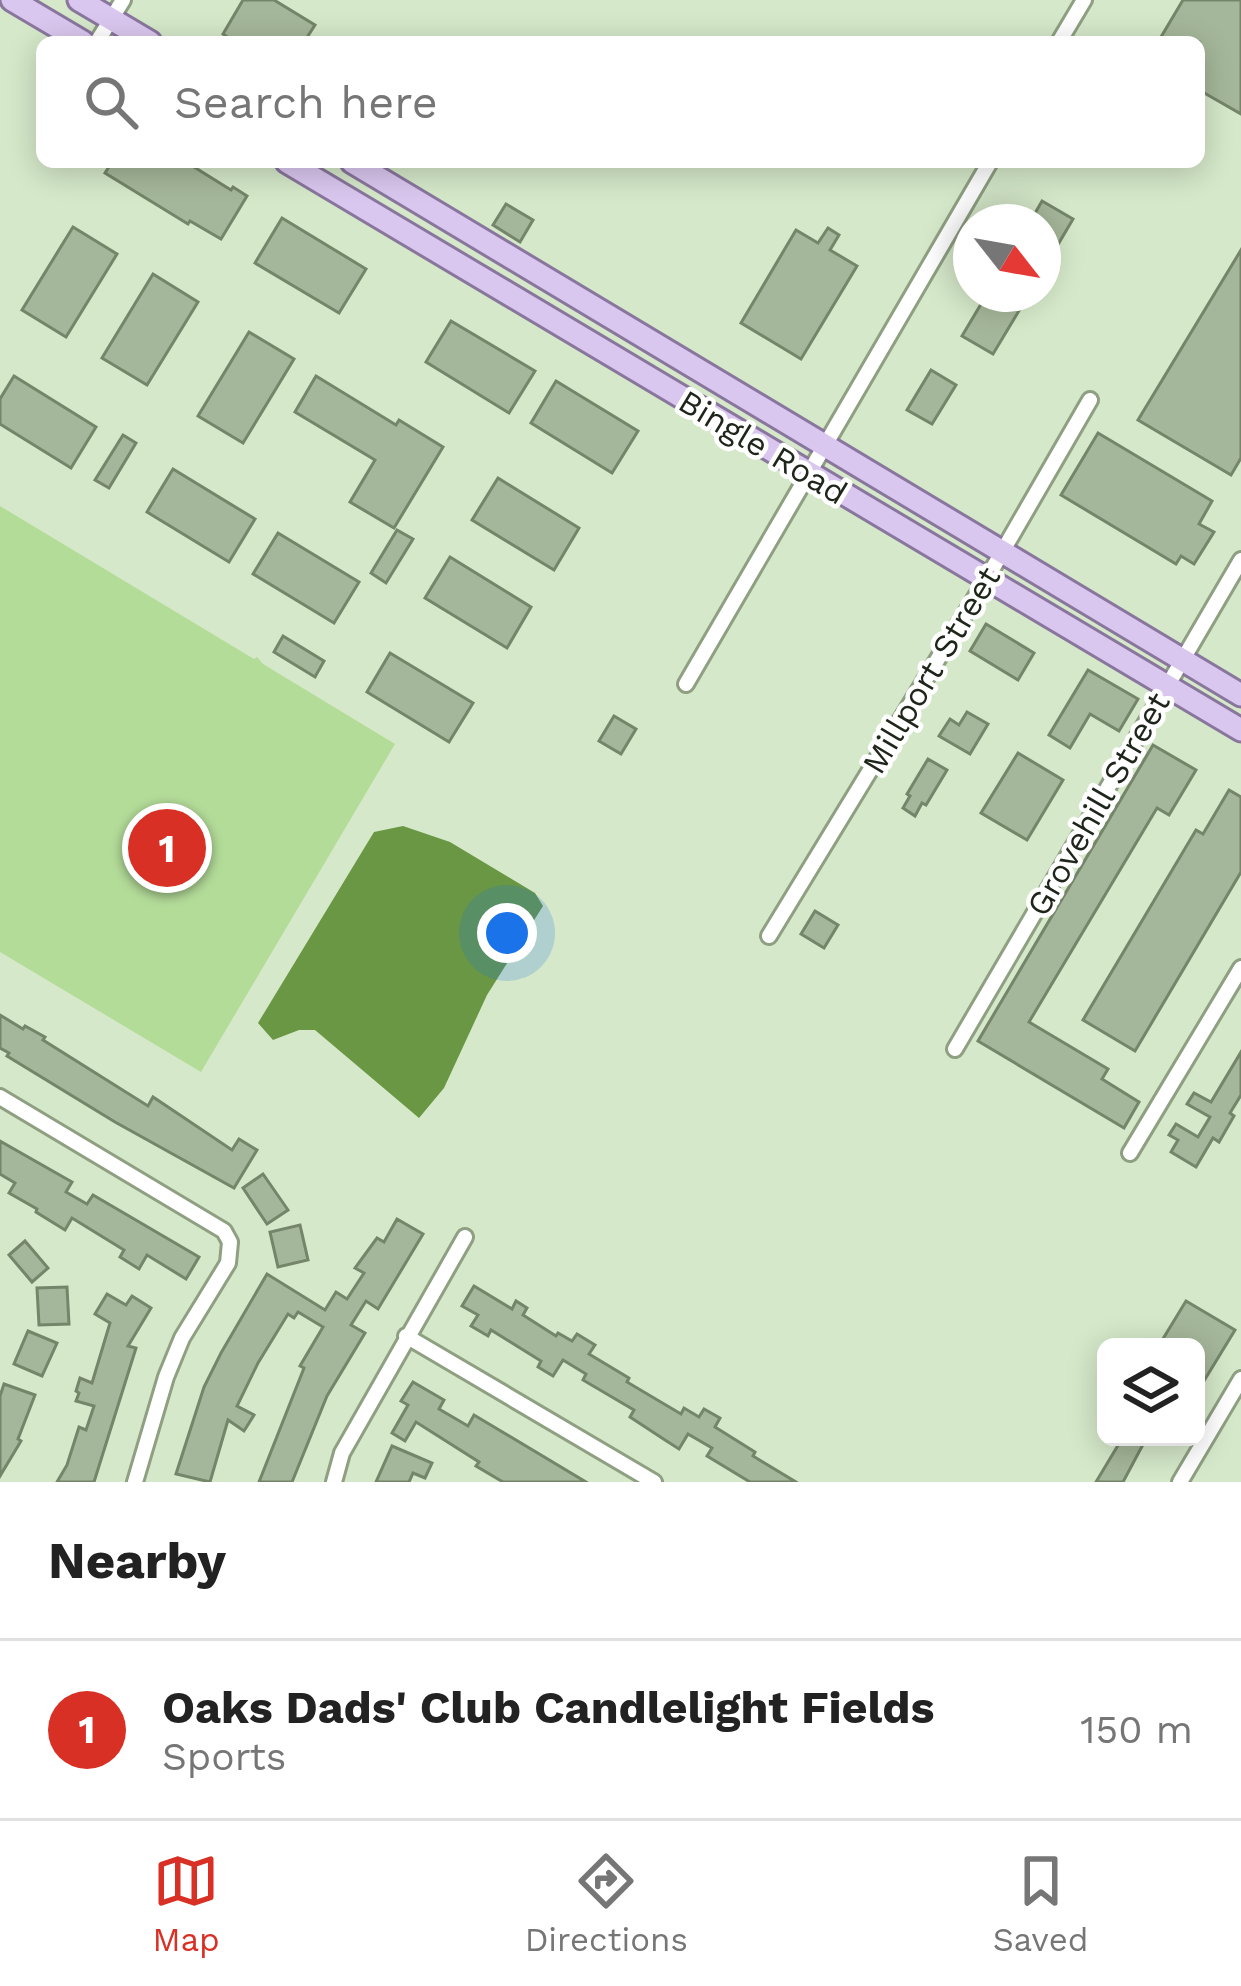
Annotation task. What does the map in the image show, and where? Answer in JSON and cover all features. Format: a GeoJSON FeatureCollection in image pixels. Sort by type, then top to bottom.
{"type":"FeatureCollection","features":[{"type":"Feature","properties":{"kind":"main road"},"geometry":{"type":"LineString","coordinates":[[12,0],[73,36]]}},
{"type":"Feature","properties":{"kind":"main road"},"geometry":{"type":"LineString","coordinates":[[79,0],[117,9],[144,36]]}},
{"type":"Feature","properties":{"kind":"main road","name":"Bingle Road"},"geometry":{"type":"LineString","coordinates":[[296,168],[1241,730]]}},
{"type":"Feature","properties":{"kind":"main road","name":"Bingle Road"},"geometry":{"type":"LineString","coordinates":[[362,168],[1241,695]]}},
{"type":"Feature","properties":{"kind":"main road"},"geometry":{"type":"LineString","coordinates":[[447,257],[464,228]]}},
{"type":"Feature","properties":{"kind":"street"},"geometry":{"type":"LineString","coordinates":[[1063,36],[1084,0]]}},
{"type":"Feature","properties":{"kind":"street"},"geometry":{"type":"LineString","coordinates":[[101,36],[117,9]]}},
{"type":"Feature","properties":{"kind":"street"},"geometry":{"type":"LineString","coordinates":[[686,684],[986,168]]}},
{"type":"Feature","properties":{"kind":"street","name":"Millport Street"},"geometry":{"type":"LineString","coordinates":[[769,936],[1090,400]]}},
{"type":"Feature","properties":{"kind":"street","name":"Grovehill Street"},"geometry":{"type":"LineString","coordinates":[[956,1049],[1241,560]]}},
{"type":"Feature","properties":{"kind":"street"},"geometry":{"type":"LineString","coordinates":[[1130,1153],[1241,968]]}},
{"type":"Feature","properties":{"kind":"street"},"geometry":{"type":"LineString","coordinates":[[0,1097],[224,1231],[230,1243],[228,1263],[182,1338],[166,1377],[135,1482]]}},
{"type":"Feature","properties":{"kind":"street"},"geometry":{"type":"LineString","coordinates":[[334,1482],[342,1453],[465,1237]]}},
{"type":"Feature","properties":{"kind":"street"},"geometry":{"type":"LineString","coordinates":[[406,1336],[654,1482]]}},
{"type":"Feature","properties":{"kind":"street"},"geometry":{"type":"LineString","coordinates":[[1180,1482],[1241,1379]]}},
{"type":"Feature","properties":{"kind":"shaded area"},"geometry":{"type":"Polygon","coordinates":[[[0,506],[395,744],[201,1072],[0,952],[0,506]]]}},
{"type":"Feature","properties":{"kind":"shaded area"},"geometry":{"type":"Polygon","coordinates":[[[403,826],[450,842],[535,893],[543,906],[487,995],[444,1088],[419,1118],[315,1030],[299,1030],[273,1040],[258,1023],[374,832],[403,826]]]}},
{"type":"Feature","properties":{"kind":"building"},"geometry":{"type":"Polygon","coordinates":[[[243,0],[274,0],[315,25],[308,36],[223,34],[243,0]]]}},
{"type":"Feature","properties":{"kind":"building"},"geometry":{"type":"Polygon","coordinates":[[[1183,0],[1241,0],[1241,114],[1205,93],[1205,36],[1162,36],[1183,0]]]}},
{"type":"Feature","properties":{"kind":"building"},"geometry":{"type":"Polygon","coordinates":[[[108,168],[196,168],[247,196],[221,239],[105,173],[108,168]]]}},
{"type":"Feature","properties":{"kind":"building"},"geometry":{"type":"Polygon","coordinates":[[[506,204],[533,220],[520,242],[493,225],[506,204]]]}},
{"type":"Feature","properties":{"kind":"building"},"geometry":{"type":"Polygon","coordinates":[[[1061,212],[1073,219],[1061,239],[1061,212]]]}},
{"type":"Feature","properties":{"kind":"building"},"geometry":{"type":"Polygon","coordinates":[[[282,218],[366,269],[339,313],[255,263],[282,218]]]}},
{"type":"Feature","properties":{"kind":"building"},"geometry":{"type":"Polygon","coordinates":[[[73,227],[117,254],[66,337],[22,310],[73,227]]]}},
{"type":"Feature","properties":{"kind":"building"},"geometry":{"type":"Polygon","coordinates":[[[828,228],[839,235],[830,250],[857,266],[801,359],[741,323],[796,230],[818,243],[828,228]]]}},
{"type":"Feature","properties":{"kind":"building"},"geometry":{"type":"Polygon","coordinates":[[[1241,250],[1241,458],[1231,475],[1138,420],[1241,250]]]}},
{"type":"Feature","properties":{"kind":"building"},"geometry":{"type":"Polygon","coordinates":[[[153,274],[198,302],[147,385],[102,358],[153,274]]]}},
{"type":"Feature","properties":{"kind":"building"},"geometry":{"type":"Polygon","coordinates":[[[976,312],[1018,312],[993,354],[962,336],[976,312]]]}},
{"type":"Feature","properties":{"kind":"building"},"geometry":{"type":"Polygon","coordinates":[[[451,321],[535,371],[509,413],[426,362],[451,321]]]}},
{"type":"Feature","properties":{"kind":"building"},"geometry":{"type":"Polygon","coordinates":[[[249,332],[294,359],[243,443],[198,416],[249,332]]]}},
{"type":"Feature","properties":{"kind":"building"},"geometry":{"type":"Polygon","coordinates":[[[931,370],[956,385],[932,424],[907,410],[931,370]]]}},
{"type":"Feature","properties":{"kind":"building"},"geometry":{"type":"Polygon","coordinates":[[[14,376],[96,427],[71,468],[0,424],[0,399],[14,376]]]}},
{"type":"Feature","properties":{"kind":"building"},"geometry":{"type":"Polygon","coordinates":[[[316,376],[396,425],[399,420],[443,447],[394,528],[350,502],[375,460],[295,412],[316,376]]]}},
{"type":"Feature","properties":{"kind":"building"},"geometry":{"type":"Polygon","coordinates":[[[556,381],[638,431],[612,473],[531,423],[556,381]]]}},
{"type":"Feature","properties":{"kind":"building"},"geometry":{"type":"Polygon","coordinates":[[[1098,433],[1212,501],[1199,524],[1214,532],[1194,564],[1181,556],[1176,564],[1061,495],[1098,433]]]}},
{"type":"Feature","properties":{"kind":"building"},"geometry":{"type":"Polygon","coordinates":[[[123,435],[136,443],[109,488],[95,480],[123,435]]]}},
{"type":"Feature","properties":{"kind":"building"},"geometry":{"type":"Polygon","coordinates":[[[173,469],[255,519],[229,562],[147,512],[173,469]]]}},
{"type":"Feature","properties":{"kind":"building"},"geometry":{"type":"Polygon","coordinates":[[[498,478],[579,528],[554,570],[472,520],[498,478]]]}},
{"type":"Feature","properties":{"kind":"building"},"geometry":{"type":"Polygon","coordinates":[[[397,530],[413,539],[386,583],[371,573],[397,530]]]}},
{"type":"Feature","properties":{"kind":"building"},"geometry":{"type":"Polygon","coordinates":[[[278,533],[359,582],[334,623],[253,574],[278,533]]]}},
{"type":"Feature","properties":{"kind":"building"},"geometry":{"type":"Polygon","coordinates":[[[450,557],[531,607],[507,648],[425,598],[450,557]]]}},
{"type":"Feature","properties":{"kind":"building"},"geometry":{"type":"Polygon","coordinates":[[[986,624],[1034,653],[1018,680],[970,651],[986,624]]]}},
{"type":"Feature","properties":{"kind":"building"},"geometry":{"type":"Polygon","coordinates":[[[283,636],[324,661],[315,677],[274,652],[283,636]]]}},
{"type":"Feature","properties":{"kind":"building"},"geometry":{"type":"Polygon","coordinates":[[[390,653],[473,703],[449,742],[367,692],[390,653]]]}},
{"type":"Feature","properties":{"kind":"building"},"geometry":{"type":"Polygon","coordinates":[[[1088,670],[1138,699],[1119,731],[1090,714],[1070,748],[1049,735],[1088,670]]]}},
{"type":"Feature","properties":{"kind":"building"},"geometry":{"type":"Polygon","coordinates":[[[967,712],[988,724],[970,754],[939,736],[950,719],[959,725],[967,712]]]}},
{"type":"Feature","properties":{"kind":"building"},"geometry":{"type":"Polygon","coordinates":[[[614,716],[636,729],[621,754],[599,741],[614,716]]]}},
{"type":"Feature","properties":{"kind":"building"},"geometry":{"type":"Polygon","coordinates":[[[1153,745],[1196,770],[1169,815],[1157,808],[1029,1022],[1108,1069],[1102,1079],[1139,1102],[1124,1128],[978,1041],[1153,745]]]}},
{"type":"Feature","properties":{"kind":"building"},"geometry":{"type":"Polygon","coordinates":[[[1018,753],[1063,780],[1027,840],[981,813],[1018,753]]]}},
{"type":"Feature","properties":{"kind":"building"},"geometry":{"type":"Polygon","coordinates":[[[928,759],[947,770],[915,816],[903,808],[928,759]]]}},
{"type":"Feature","properties":{"kind":"building"},"geometry":{"type":"Polygon","coordinates":[[[1229,790],[1241,797],[1241,872],[1135,1051],[1083,1020],[1196,830],[1203,834],[1229,790]]]}},
{"type":"Feature","properties":{"kind":"building"},"geometry":{"type":"Polygon","coordinates":[[[815,911],[838,925],[824,948],[801,934],[815,911]]]}},
{"type":"Feature","properties":{"kind":"building"},"geometry":{"type":"Polygon","coordinates":[[[0,1015],[45,1037],[43,1040],[148,1106],[153,1097],[232,1150],[239,1139],[257,1150],[234,1188],[7,1056],[0,1048],[0,1015]]]}},
{"type":"Feature","properties":{"kind":"building"},"geometry":{"type":"Polygon","coordinates":[[[1241,1052],[1241,1095],[1230,1113],[1234,1116],[1219,1142],[1213,1138],[1196,1167],[1171,1152],[1178,1140],[1169,1135],[1176,1124],[1198,1137],[1210,1117],[1187,1104],[1194,1093],[1211,1102],[1241,1052]]]}},
{"type":"Feature","properties":{"kind":"building"},"geometry":{"type":"Polygon","coordinates":[[[0,1141],[72,1182],[66,1192],[87,1204],[93,1195],[199,1257],[186,1279],[147,1255],[139,1269],[120,1257],[124,1250],[72,1218],[65,1230],[9,1193],[15,1183],[0,1174],[0,1141]]]}},
{"type":"Feature","properties":{"kind":"building"},"geometry":{"type":"Polygon","coordinates":[[[263,1174],[288,1210],[267,1224],[243,1188],[263,1174]]]}},
{"type":"Feature","properties":{"kind":"building"},"geometry":{"type":"Polygon","coordinates":[[[397,1219],[423,1234],[378,1309],[366,1301],[351,1325],[365,1333],[327,1396],[292,1482],[259,1482],[304,1368],[300,1366],[323,1327],[298,1312],[294,1318],[288,1314],[237,1406],[254,1415],[244,1431],[228,1420],[210,1482],[176,1474],[204,1387],[267,1274],[325,1310],[336,1292],[347,1299],[364,1273],[355,1268],[377,1238],[384,1242],[397,1219]]]}},
{"type":"Feature","properties":{"kind":"building"},"geometry":{"type":"Polygon","coordinates":[[[300,1225],[308,1260],[278,1267],[270,1232],[300,1225]]]}},
{"type":"Feature","properties":{"kind":"building"},"geometry":{"type":"Polygon","coordinates":[[[25,1241],[48,1268],[32,1282],[9,1255],[25,1241]]]}},
{"type":"Feature","properties":{"kind":"building"},"geometry":{"type":"Polygon","coordinates":[[[474,1286],[512,1309],[516,1301],[527,1308],[523,1315],[556,1336],[572,1341],[577,1334],[595,1345],[589,1354],[681,1414],[684,1408],[699,1417],[704,1409],[720,1418],[715,1427],[796,1482],[750,1482],[707,1456],[712,1448],[688,1434],[679,1449],[665,1440],[630,1417],[634,1410],[583,1380],[586,1374],[563,1360],[553,1376],[538,1367],[541,1361],[491,1330],[488,1336],[471,1326],[478,1315],[462,1306],[474,1286]]]}},
{"type":"Feature","properties":{"kind":"building"},"geometry":{"type":"Polygon","coordinates":[[[67,1287],[69,1324],[39,1325],[37,1288],[67,1287]]]}},
{"type":"Feature","properties":{"kind":"building"},"geometry":{"type":"Polygon","coordinates":[[[107,1294],[126,1305],[132,1296],[151,1308],[128,1346],[136,1348],[94,1482],[57,1482],[79,1427],[86,1430],[94,1406],[76,1401],[76,1391],[80,1378],[92,1383],[110,1323],[95,1314],[107,1294]]]}},
{"type":"Feature","properties":{"kind":"building"},"geometry":{"type":"Polygon","coordinates":[[[1186,1301],[1235,1330],[1205,1379],[1205,1338],[1163,1338],[1186,1301]]]}},
{"type":"Feature","properties":{"kind":"building"},"geometry":{"type":"Polygon","coordinates":[[[28,1331],[57,1343],[42,1376],[14,1364],[28,1331]]]}},
{"type":"Feature","properties":{"kind":"building"},"geometry":{"type":"Polygon","coordinates":[[[413,1382],[444,1400],[439,1409],[468,1426],[474,1415],[586,1482],[503,1482],[416,1422],[405,1441],[392,1433],[408,1405],[401,1401],[413,1382]]]}},
{"type":"Feature","properties":{"kind":"building"},"geometry":{"type":"Polygon","coordinates":[[[4,1384],[35,1395],[21,1441],[0,1476],[0,1396],[4,1384]]]}},
{"type":"Feature","properties":{"kind":"building"},"geometry":{"type":"Polygon","coordinates":[[[392,1446],[432,1463],[425,1478],[413,1473],[409,1482],[376,1482],[392,1446]]]}},
{"type":"Feature","properties":{"kind":"building"},"geometry":{"type":"Polygon","coordinates":[[[1118,1446],[1142,1446],[1123,1482],[1096,1482],[1118,1446]]]}},
{"type":"Feature","properties":{"kind":"place","name":"Oaks Dads' Club Candlelight Fields"},"geometry":{"type":"Point","coordinates":[167,848]}}]}
